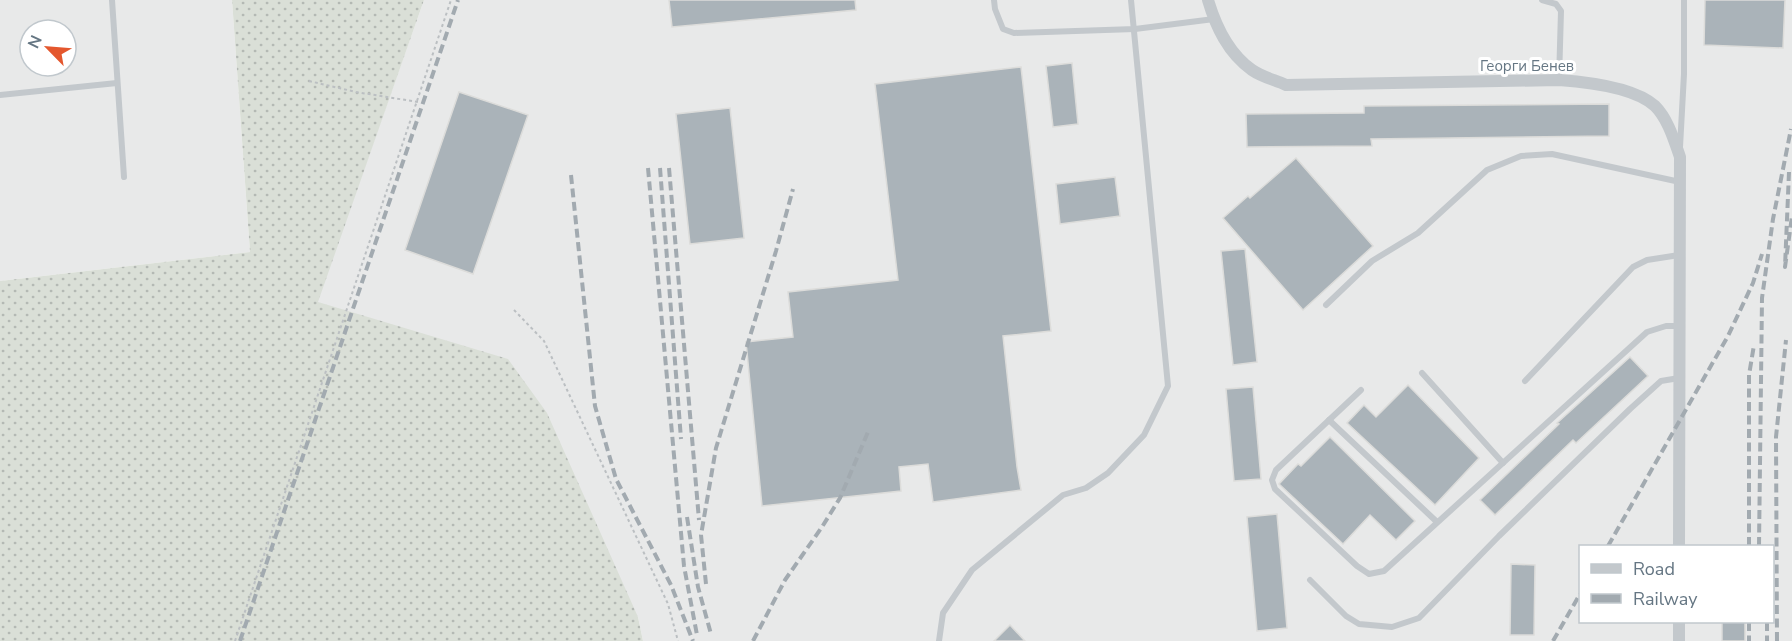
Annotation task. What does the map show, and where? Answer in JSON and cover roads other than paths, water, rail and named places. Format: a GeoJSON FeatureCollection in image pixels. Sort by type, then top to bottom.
{"type":"FeatureCollection","features":[{"type":"Feature","properties":{"kind":"street","name":"Георги Бенев"},"geometry":{"type":"LineString","coordinates":[[1208,0],[1214,19],[1230,50],[1253,71],[1286,85],[1560,80],[1590,82],[1632,93],[1655,106],[1671,131],[1680,157],[1679,545]]}},
{"type":"Feature","properties":{"kind":"street"},"geometry":{"type":"LineString","coordinates":[[1679,623],[1679,641]]}},
{"type":"Feature","properties":{"kind":"lane"},"geometry":{"type":"LineString","coordinates":[[111,0],[124,177]]}},
{"type":"Feature","properties":{"kind":"lane"},"geometry":{"type":"LineString","coordinates":[[994,0],[1002,29],[1014,33],[1135,29],[1214,19]]}},
{"type":"Feature","properties":{"kind":"lane"},"geometry":{"type":"LineString","coordinates":[[939,641],[943,613],[972,570],[1063,495],[1086,488],[1108,473],[1144,435],[1168,386],[1131,0]]}},
{"type":"Feature","properties":{"kind":"lane"},"geometry":{"type":"LineString","coordinates":[[1542,0],[1556,4],[1561,11],[1560,80]]}},
{"type":"Feature","properties":{"kind":"lane"},"geometry":{"type":"LineString","coordinates":[[1680,157],[1684,74],[1684,0]]}},
{"type":"Feature","properties":{"kind":"lane"},"geometry":{"type":"LineString","coordinates":[[0,95],[117,83]]}},
{"type":"Feature","properties":{"kind":"lane"},"geometry":{"type":"LineString","coordinates":[[1326,305],[1372,261],[1418,233],[1487,170],[1521,156],[1552,154],[1680,183]]}},
{"type":"Feature","properties":{"kind":"lane"},"geometry":{"type":"LineString","coordinates":[[1525,381],[1633,267],[1647,260],[1680,255]]}},
{"type":"Feature","properties":{"kind":"lane"},"geometry":{"type":"LineString","coordinates":[[1361,390],[1276,470],[1272,480],[1275,489],[1357,566],[1369,574],[1384,571],[1647,332],[1666,326],[1680,326]]}},
{"type":"Feature","properties":{"kind":"lane"},"geometry":{"type":"LineString","coordinates":[[1422,373],[1503,463]]}},
{"type":"Feature","properties":{"kind":"lane"},"geometry":{"type":"LineString","coordinates":[[1310,580],[1346,616],[1359,624],[1392,627],[1419,618],[1499,536],[1645,395],[1661,381],[1680,378]]}},
{"type":"Feature","properties":{"kind":"lane"},"geometry":{"type":"LineString","coordinates":[[1329,420],[1437,522]]}},
{"type":"Feature","properties":{"kind":"railway"},"geometry":{"type":"LineString","coordinates":[[240,641],[458,0]]}},
{"type":"Feature","properties":{"kind":"railway"},"geometry":{"type":"LineString","coordinates":[[1759,545],[1762,298],[1773,219],[1791,129]]}},
{"type":"Feature","properties":{"kind":"railway"},"geometry":{"type":"LineString","coordinates":[[648,168],[684,566],[697,635]]}},
{"type":"Feature","properties":{"kind":"railway"},"geometry":{"type":"LineString","coordinates":[[660,168],[681,439]]}},
{"type":"Feature","properties":{"kind":"railway"},"geometry":{"type":"LineString","coordinates":[[669,168],[699,520]]}},
{"type":"Feature","properties":{"kind":"railway"},"geometry":{"type":"LineString","coordinates":[[1789,172],[1785,267],[1792,216]]}},
{"type":"Feature","properties":{"kind":"railway"},"geometry":{"type":"LineString","coordinates":[[571,175],[595,406],[616,479],[671,585],[693,641]]}},
{"type":"Feature","properties":{"kind":"railway"},"geometry":{"type":"LineString","coordinates":[[706,584],[701,535],[716,448],[793,189]]}},
{"type":"Feature","properties":{"kind":"railway"},"geometry":{"type":"LineString","coordinates":[[1609,545],[1728,336],[1753,283],[1762,254]]}},
{"type":"Feature","properties":{"kind":"railway"},"geometry":{"type":"LineString","coordinates":[[1777,641],[1776,437],[1786,340]]}},
{"type":"Feature","properties":{"kind":"railway"},"geometry":{"type":"LineString","coordinates":[[1749,545],[1749,375],[1754,345]]}},
{"type":"Feature","properties":{"kind":"railway"},"geometry":{"type":"LineString","coordinates":[[753,641],[785,580],[840,498],[868,432]]}},
{"type":"Feature","properties":{"kind":"railway"},"geometry":{"type":"LineString","coordinates":[[687,517],[698,587],[711,634]]}},
{"type":"Feature","properties":{"kind":"railway"},"geometry":{"type":"LineString","coordinates":[[1553,641],[1579,596]]}},
{"type":"Feature","properties":{"kind":"railway"},"geometry":{"type":"LineString","coordinates":[[1749,623],[1749,641]]}},
{"type":"Feature","properties":{"kind":"railway"},"geometry":{"type":"LineString","coordinates":[[1767,623],[1767,641]]}}]}
